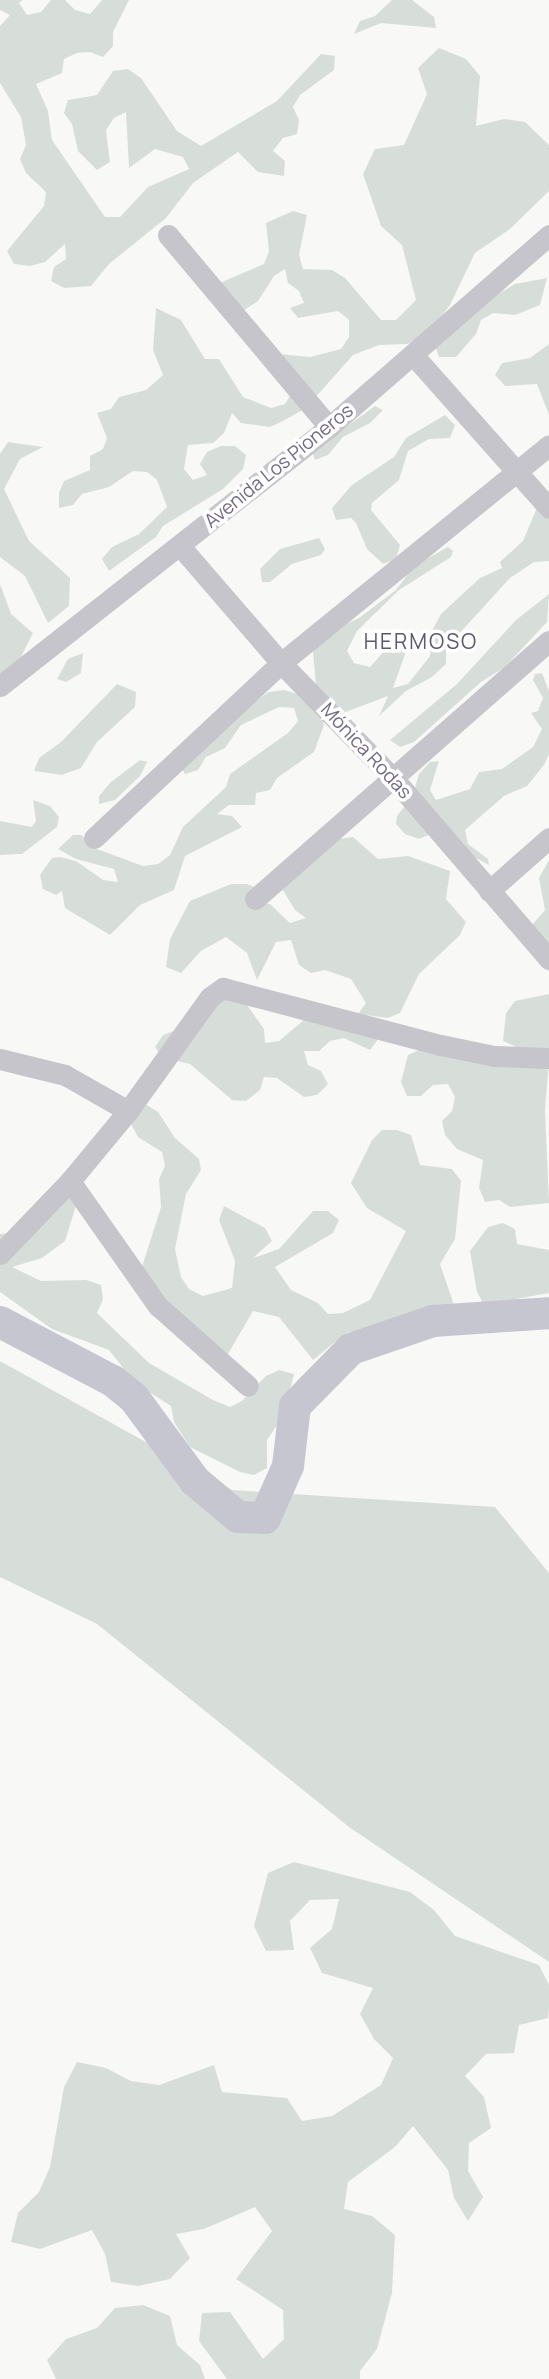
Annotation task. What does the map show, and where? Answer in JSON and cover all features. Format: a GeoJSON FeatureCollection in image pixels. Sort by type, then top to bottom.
{"type":"FeatureCollection","features":[{"type":"Feature","properties":{"kind":"street"},"geometry":{"type":"LineString","coordinates":[[168,235],[329,427]]}},
{"type":"Feature","properties":{"kind":"street","name":"Avenida Los Pioneros"},"geometry":{"type":"LineString","coordinates":[[0,686],[329,427],[414,356],[549,235]]}},
{"type":"Feature","properties":{"kind":"street"},"geometry":{"type":"LineString","coordinates":[[414,356],[549,508]]}},
{"type":"Feature","properties":{"kind":"street"},"geometry":{"type":"LineString","coordinates":[[94,838],[281,663],[549,445]]}},
{"type":"Feature","properties":{"kind":"street","name":"Mónica Rodas"},"geometry":{"type":"LineString","coordinates":[[180,546],[281,663],[394,779],[549,959]]}},
{"type":"Feature","properties":{"kind":"street"},"geometry":{"type":"LineString","coordinates":[[255,898],[549,641]]}},
{"type":"Feature","properties":{"kind":"street"},"geometry":{"type":"LineString","coordinates":[[489,891],[549,838]]}},
{"type":"Feature","properties":{"kind":"street"},"geometry":{"type":"LineString","coordinates":[[0,1254],[70,1181],[128,1111],[210,997],[223,988],[441,1045],[494,1056],[549,1058]]}},
{"type":"Feature","properties":{"kind":"street"},"geometry":{"type":"LineString","coordinates":[[0,1059],[65,1075],[128,1111]]}},
{"type":"Feature","properties":{"kind":"street"},"geometry":{"type":"LineString","coordinates":[[70,1181],[158,1306],[248,1386]]}},
{"type":"Feature","properties":{"kind":"shaded area"},"geometry":{"type":"Polygon","coordinates":[[[0,0],[23,0],[19,3],[27,15],[41,12],[51,0],[65,0],[75,10],[90,14],[102,0],[129,0],[113,32],[113,46],[103,57],[90,52],[77,53],[64,59],[62,73],[36,84],[48,111],[52,140],[105,217],[120,217],[148,187],[189,169],[183,157],[155,149],[129,168],[126,112],[114,118],[106,130],[110,162],[97,170],[78,151],[72,124],[64,113],[68,100],[97,95],[113,71],[128,69],[141,78],[177,131],[201,146],[277,101],[321,54],[335,56],[334,70],[300,95],[293,107],[299,120],[297,134],[283,138],[273,151],[285,161],[284,176],[258,172],[238,152],[193,183],[166,218],[109,264],[91,286],[64,288],[51,281],[54,267],[66,259],[65,244],[45,262],[30,266],[14,264],[7,251],[44,206],[46,192],[26,173],[20,159],[26,145],[21,117],[0,83],[0,26],[10,15],[0,10],[0,0]]]}},
{"type":"Feature","properties":{"kind":"shaded area"},"geometry":{"type":"Polygon","coordinates":[[[392,0],[412,0],[434,17],[436,28],[381,23],[354,34],[360,21],[375,16],[392,0]]]}},
{"type":"Feature","properties":{"kind":"shaded area"},"geometry":{"type":"Polygon","coordinates":[[[439,48],[466,59],[480,76],[476,126],[504,119],[525,122],[549,145],[549,191],[510,229],[475,253],[450,305],[432,329],[408,344],[379,345],[353,355],[306,408],[283,421],[270,427],[241,423],[232,413],[224,433],[213,443],[188,445],[184,469],[193,480],[207,475],[200,464],[207,452],[221,446],[235,446],[246,455],[243,469],[223,489],[163,526],[156,537],[109,571],[102,559],[112,547],[139,534],[167,507],[157,480],[147,472],[133,471],[109,487],[82,494],[73,505],[59,508],[59,493],[64,481],[90,470],[90,456],[103,449],[107,438],[97,413],[111,409],[119,397],[146,390],[163,375],[153,350],[156,308],[181,320],[205,359],[219,359],[243,397],[271,408],[285,404],[293,391],[279,354],[310,357],[341,349],[349,337],[349,320],[338,311],[298,318],[290,308],[304,303],[299,291],[288,283],[285,269],[274,276],[258,301],[235,316],[219,296],[222,282],[264,264],[269,251],[266,223],[293,211],[307,215],[299,255],[303,269],[332,270],[345,278],[381,320],[396,320],[416,300],[402,245],[381,226],[363,174],[375,149],[404,145],[427,94],[418,68],[439,48]]]}},
{"type":"Feature","properties":{"kind":"shaded area"},"geometry":{"type":"Polygon","coordinates":[[[547,278],[540,305],[515,315],[493,313],[481,320],[476,334],[456,357],[439,357],[434,343],[489,299],[515,284],[547,278]]]}},
{"type":"Feature","properties":{"kind":"shaded area"},"geometry":{"type":"Polygon","coordinates":[[[549,344],[549,415],[537,384],[505,386],[495,375],[502,363],[530,358],[549,344]]]}},
{"type":"Feature","properties":{"kind":"shaded area"},"geometry":{"type":"Polygon","coordinates":[[[375,406],[383,410],[370,423],[343,437],[328,455],[315,460],[313,454],[320,446],[375,406]]]}},
{"type":"Feature","properties":{"kind":"shaded area"},"geometry":{"type":"Polygon","coordinates":[[[445,415],[455,425],[450,438],[429,439],[408,451],[399,480],[372,503],[371,510],[400,545],[396,559],[383,564],[367,549],[356,523],[351,518],[336,520],[332,508],[352,485],[394,457],[406,438],[445,415]]]}},
{"type":"Feature","properties":{"kind":"shaded area"},"geometry":{"type":"Polygon","coordinates":[[[8,442],[43,447],[20,459],[4,489],[29,541],[70,578],[69,606],[48,623],[25,576],[0,557],[0,454],[8,442]]]}},
{"type":"Feature","properties":{"kind":"shaded area"},"geometry":{"type":"Polygon","coordinates":[[[539,503],[549,513],[549,561],[534,562],[510,578],[446,648],[446,664],[432,677],[406,691],[379,716],[388,696],[343,713],[316,686],[313,651],[329,632],[359,618],[396,590],[414,566],[448,547],[453,551],[451,557],[399,590],[357,631],[347,651],[354,663],[370,667],[395,639],[410,640],[393,688],[408,684],[430,656],[433,629],[441,614],[480,578],[502,568],[500,562],[523,541],[539,503]]]}},
{"type":"Feature","properties":{"kind":"shaded area"},"geometry":{"type":"Polygon","coordinates":[[[319,538],[325,549],[321,555],[292,564],[270,582],[262,582],[260,569],[280,549],[319,538]]]}},
{"type":"Feature","properties":{"kind":"shaded area"},"geometry":{"type":"Polygon","coordinates":[[[0,584],[11,614],[33,633],[20,659],[0,677],[0,584]]]}},
{"type":"Feature","properties":{"kind":"shaded area"},"geometry":{"type":"Polygon","coordinates":[[[549,594],[547,622],[505,667],[481,682],[414,742],[400,747],[390,740],[457,684],[516,620],[549,594]]]}},
{"type":"Feature","properties":{"kind":"shaded area"},"geometry":{"type":"Polygon","coordinates":[[[83,653],[81,673],[66,682],[57,679],[68,659],[83,653]]]}},
{"type":"Feature","properties":{"kind":"shaded area"},"geometry":{"type":"Polygon","coordinates":[[[542,673],[549,691],[549,754],[544,765],[527,786],[504,796],[465,830],[468,844],[488,859],[489,865],[431,834],[419,839],[405,834],[396,824],[397,816],[412,797],[419,774],[430,762],[439,761],[430,790],[436,800],[470,789],[479,772],[502,769],[533,747],[542,729],[531,713],[538,711],[543,698],[533,680],[535,674],[542,673]]]}},
{"type":"Feature","properties":{"kind":"shaded area"},"geometry":{"type":"Polygon","coordinates":[[[117,684],[136,692],[135,707],[97,742],[81,768],[62,775],[34,771],[39,758],[61,742],[117,684]]]}},
{"type":"Feature","properties":{"kind":"shaded area"},"geometry":{"type":"Polygon","coordinates":[[[284,690],[298,694],[320,711],[324,725],[314,752],[277,778],[270,790],[256,793],[255,805],[229,805],[217,814],[232,816],[242,827],[185,856],[174,890],[140,905],[110,935],[65,908],[62,891],[56,895],[43,889],[40,875],[52,858],[60,857],[76,861],[103,880],[118,882],[114,869],[76,859],[58,849],[73,835],[81,835],[97,849],[143,866],[158,864],[170,855],[183,827],[226,787],[230,774],[288,733],[298,721],[294,708],[279,707],[241,725],[225,748],[206,757],[198,770],[185,774],[178,762],[257,700],[269,692],[284,690]]]}},
{"type":"Feature","properties":{"kind":"shaded area"},"geometry":{"type":"Polygon","coordinates":[[[140,760],[147,762],[140,776],[115,800],[99,804],[99,796],[111,782],[140,760]]]}},
{"type":"Feature","properties":{"kind":"shaded area"},"geometry":{"type":"Polygon","coordinates":[[[33,800],[50,806],[59,817],[57,827],[22,854],[0,855],[0,821],[32,827],[36,821],[33,800]]]}},
{"type":"Feature","properties":{"kind":"shaded area"},"geometry":{"type":"Polygon","coordinates":[[[353,837],[378,859],[408,856],[450,871],[446,899],[466,922],[460,935],[419,974],[400,1013],[388,1018],[358,1014],[366,1003],[351,979],[325,970],[311,973],[299,965],[291,940],[276,942],[257,980],[247,953],[226,937],[201,951],[181,973],[166,967],[170,939],[190,901],[231,884],[247,884],[261,890],[245,902],[270,904],[290,923],[306,918],[295,910],[281,887],[339,839],[353,837]]]}},
{"type":"Feature","properties":{"kind":"shaded area"},"geometry":{"type":"Polygon","coordinates":[[[549,860],[549,948],[532,925],[545,910],[539,878],[549,860]]]}},
{"type":"Feature","properties":{"kind":"shaded area"},"geometry":{"type":"Polygon","coordinates":[[[218,993],[247,1005],[264,1029],[265,1043],[279,1041],[312,1013],[379,1038],[370,1050],[344,1038],[330,1041],[319,1051],[304,1051],[308,1065],[321,1071],[328,1084],[317,1095],[304,1097],[277,1078],[264,1077],[260,1090],[246,1101],[232,1100],[190,1064],[163,1058],[155,1047],[163,1035],[176,1030],[218,993]]]}},
{"type":"Feature","properties":{"kind":"shaded area"},"geometry":{"type":"Polygon","coordinates":[[[549,994],[549,1052],[528,1052],[503,1041],[506,1013],[515,1001],[549,994]]]}},
{"type":"Feature","properties":{"kind":"shaded area"},"geometry":{"type":"Polygon","coordinates":[[[421,1049],[434,1054],[549,1060],[545,1110],[549,1203],[510,1207],[499,1200],[485,1202],[479,1188],[483,1160],[457,1149],[445,1135],[442,1121],[452,1111],[455,1097],[448,1084],[433,1085],[421,1096],[407,1096],[401,1082],[408,1055],[421,1049]]]}},
{"type":"Feature","properties":{"kind":"shaded area"},"geometry":{"type":"Polygon","coordinates":[[[145,1104],[158,1112],[175,1138],[199,1159],[201,1170],[186,1194],[175,1249],[181,1277],[189,1289],[203,1296],[232,1288],[235,1261],[219,1220],[224,1206],[265,1228],[272,1241],[253,1258],[279,1249],[313,1211],[328,1211],[339,1220],[333,1233],[275,1267],[291,1290],[318,1303],[328,1314],[343,1313],[370,1300],[406,1231],[367,1208],[351,1183],[372,1140],[382,1130],[397,1130],[411,1135],[420,1165],[452,1169],[461,1181],[455,1239],[440,1264],[454,1305],[426,1307],[388,1323],[346,1333],[313,1360],[279,1317],[253,1311],[225,1359],[140,1273],[161,1207],[159,1179],[165,1166],[162,1152],[138,1137],[131,1124],[132,1110],[145,1104]]]}},
{"type":"Feature","properties":{"kind":"shaded area"},"geometry":{"type":"Polygon","coordinates":[[[64,1186],[78,1199],[65,1241],[42,1258],[12,1267],[41,1281],[86,1280],[101,1285],[103,1299],[97,1313],[149,1363],[230,1407],[242,1401],[266,1376],[279,1370],[294,1374],[283,1416],[267,1440],[267,1468],[254,1475],[240,1472],[190,1447],[174,1422],[171,1406],[135,1383],[109,1350],[52,1329],[0,1292],[0,1234],[10,1233],[64,1186]]]}},
{"type":"Feature","properties":{"kind":"shaded area"},"geometry":{"type":"Polygon","coordinates":[[[503,1223],[515,1229],[517,1244],[549,1250],[549,1293],[484,1305],[477,1292],[470,1251],[488,1227],[503,1223]]]}},
{"type":"Feature","properties":{"kind":"shaded area"},"geometry":{"type":"Polygon","coordinates":[[[0,1361],[232,1490],[495,1507],[549,1573],[549,1962],[349,1827],[97,1624],[0,1577],[0,1361]]]}},
{"type":"Feature","properties":{"kind":"shaded area"},"geometry":{"type":"Polygon","coordinates":[[[294,1862],[410,1892],[434,1910],[455,1936],[539,1965],[549,1985],[548,2018],[519,2025],[514,2053],[486,2054],[465,2076],[484,2097],[491,2128],[469,2143],[468,2171],[483,2197],[468,2221],[454,2198],[448,2170],[413,2126],[395,2147],[348,2182],[344,2209],[372,2216],[395,2235],[392,2293],[377,2349],[360,2371],[360,2379],[227,2379],[199,2341],[202,2313],[230,2312],[263,2359],[284,2339],[283,2310],[236,2279],[272,2231],[255,2207],[204,2229],[176,2234],[190,2258],[170,2279],[138,2286],[111,2282],[105,2254],[92,2230],[40,2249],[11,2242],[18,2213],[39,2192],[50,2167],[64,2087],[77,2062],[106,2068],[131,2081],[159,2085],[214,2065],[222,2092],[287,2098],[302,2121],[332,2116],[381,2085],[393,2058],[374,2039],[360,2014],[373,1988],[322,1973],[310,1948],[332,1929],[339,1899],[310,1900],[290,1921],[294,1950],[266,1951],[254,1926],[268,1873],[294,1862]]]}},
{"type":"Feature","properties":{"kind":"shaded area"},"geometry":{"type":"Polygon","coordinates":[[[143,2305],[170,2316],[177,2345],[200,2365],[205,2379],[56,2379],[47,2360],[66,2339],[97,2328],[115,2308],[143,2305]]]}},
{"type":"Feature","properties":{"kind":"waterway"},"geometry":{"type":"LineString","coordinates":[[0,1322],[113,1381],[134,1398],[195,1481],[238,1517],[265,1518],[288,1466],[295,1406],[351,1349],[433,1321],[549,1313]]}},
{"type":"Feature","properties":{"kind":"district","name":"HERMOSO"},"geometry":{"type":"Point","coordinates":[421,641]}}]}
